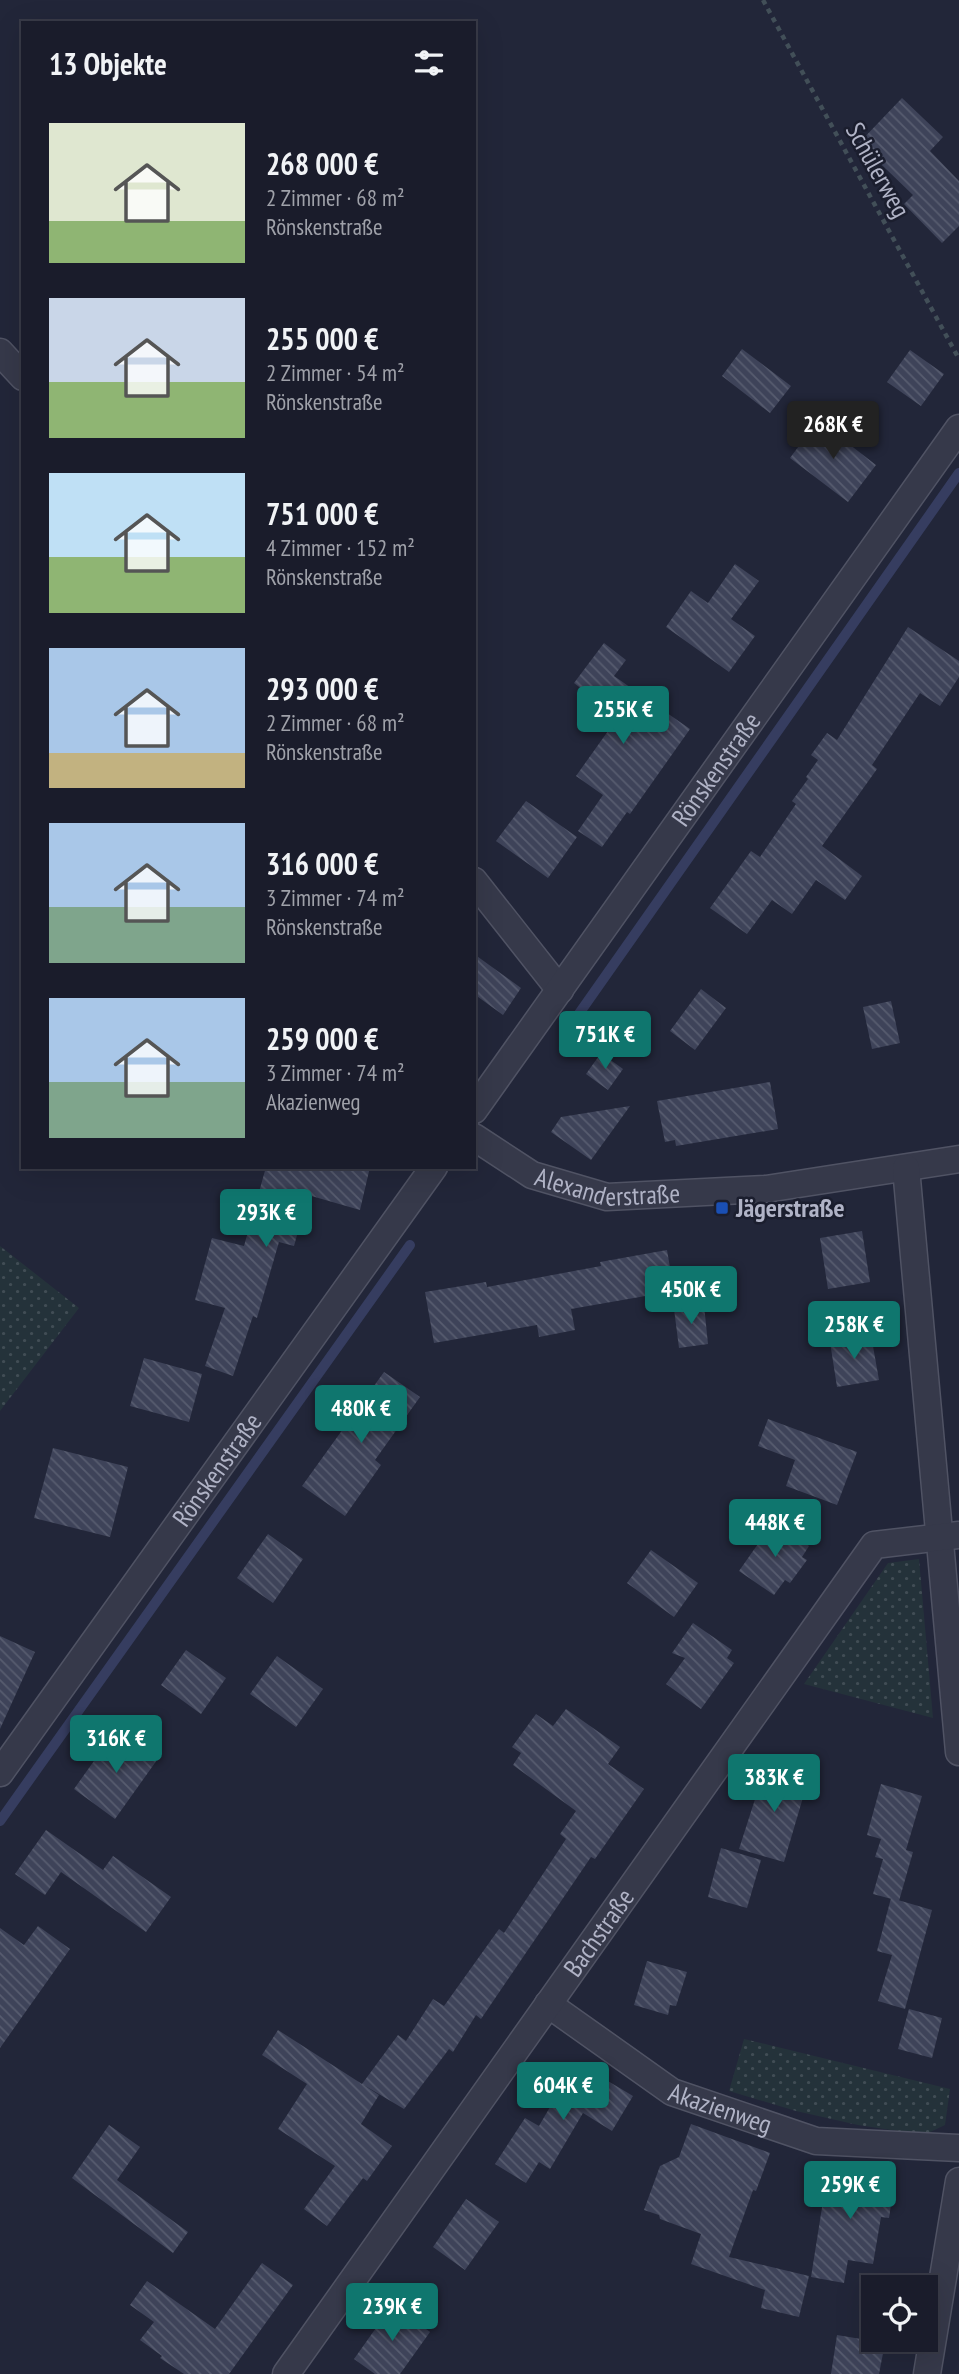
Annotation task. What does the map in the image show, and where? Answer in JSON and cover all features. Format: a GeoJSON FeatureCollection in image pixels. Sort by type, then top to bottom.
{"type":"FeatureCollection","features":[{"type":"Feature","properties":{"kind":"street"},"geometry":{"type":"LineString","coordinates":[[0,352],[21,375]]}},
{"type":"Feature","properties":{"kind":"street","name":"Rönskenstraße"},"geometry":{"type":"LineString","coordinates":[[476,1107],[959,428]]}},
{"type":"Feature","properties":{"kind":"street"},"geometry":{"type":"LineString","coordinates":[[476,884],[560,990]]}},
{"type":"Feature","properties":{"kind":"street","name":"Alexanderstraße"},"geometry":{"type":"LineString","coordinates":[[476,1139],[533,1175],[607,1197],[766,1189],[959,1159]]}},
{"type":"Feature","properties":{"kind":"street"},"geometry":{"type":"LineString","coordinates":[[906,1168],[949,1536],[959,1752]]}},
{"type":"Feature","properties":{"kind":"street","name":"Rönskenstraße"},"geometry":{"type":"LineString","coordinates":[[0,1773],[433,1169]]}},
{"type":"Feature","properties":{"kind":"street","name":"Bachstraße"},"geometry":{"type":"LineString","coordinates":[[286,2374],[874,1545],[949,1536]]}},
{"type":"Feature","properties":{"kind":"street","name":"Akazienweg"},"geometry":{"type":"LineString","coordinates":[[548,2004],[672,2092],[816,2141],[959,2148]]}},
{"type":"Feature","properties":{"kind":"street"},"geometry":{"type":"LineString","coordinates":[[927,2374],[959,2181]]}},
{"type":"Feature","properties":{"kind":"path","name":"Schülerweg"},"geometry":{"type":"LineString","coordinates":[[762,0],[959,359]]}},
{"type":"Feature","properties":{"kind":"shaded area"},"geometry":{"type":"Polygon","coordinates":[[[0,1246],[79,1308],[0,1411],[0,1246]]]}},
{"type":"Feature","properties":{"kind":"shaded area"},"geometry":{"type":"Polygon","coordinates":[[[919,1559],[933,1718],[804,1684],[888,1563],[919,1559]]]}},
{"type":"Feature","properties":{"kind":"shaded area"},"geometry":{"type":"Polygon","coordinates":[[[744,2039],[950,2089],[945,2125],[924,2135],[858,2125],[796,2111],[729,2091],[744,2039]]]}},
{"type":"Feature","properties":{"kind":"building"},"geometry":{"type":"Polygon","coordinates":[[[902,98],[943,137],[930,151],[959,181],[959,226],[942,243],[904,204],[913,195],[859,143],[902,98]]]}},
{"type":"Feature","properties":{"kind":"building"},"geometry":{"type":"Polygon","coordinates":[[[742,349],[791,386],[770,413],[722,376],[742,349]]]}},
{"type":"Feature","properties":{"kind":"building"},"geometry":{"type":"Polygon","coordinates":[[[910,350],[944,374],[921,406],[887,382],[910,350]]]}},
{"type":"Feature","properties":{"kind":"building"},"geometry":{"type":"Polygon","coordinates":[[[818,420],[876,465],[848,502],[790,458],[818,420]]]}},
{"type":"Feature","properties":{"kind":"building"},"geometry":{"type":"Polygon","coordinates":[[[735,564],[759,581],[731,619],[755,636],[729,672],[666,627],[691,591],[708,603],[735,564]]]}},
{"type":"Feature","properties":{"kind":"building"},"geometry":{"type":"Polygon","coordinates":[[[908,627],[959,661],[959,677],[940,706],[920,693],[872,765],[877,769],[822,846],[862,876],[845,900],[816,880],[792,914],[772,900],[747,934],[710,908],[751,851],[760,857],[796,804],[792,801],[818,760],[811,755],[827,733],[837,740],[908,627]]]}},
{"type":"Feature","properties":{"kind":"building"},"geometry":{"type":"Polygon","coordinates":[[[604,643],[626,660],[614,676],[690,729],[630,814],[627,812],[602,847],[578,831],[603,795],[576,776],[618,717],[574,683],[604,643]]]}},
{"type":"Feature","properties":{"kind":"building"},"geometry":{"type":"Polygon","coordinates":[[[526,801],[577,837],[548,878],[496,841],[526,801]]]}},
{"type":"Feature","properties":{"kind":"building"},"geometry":{"type":"Polygon","coordinates":[[[476,955],[521,988],[503,1015],[476,995],[476,955]]]}},
{"type":"Feature","properties":{"kind":"building"},"geometry":{"type":"Polygon","coordinates":[[[701,989],[726,1008],[695,1050],[670,1031],[701,989]]]}},
{"type":"Feature","properties":{"kind":"building"},"geometry":{"type":"Polygon","coordinates":[[[891,1001],[900,1043],[872,1049],[863,1007],[891,1001]]]}},
{"type":"Feature","properties":{"kind":"building"},"geometry":{"type":"Polygon","coordinates":[[[601,1053],[623,1069],[608,1090],[586,1074],[601,1053]]]}},
{"type":"Feature","properties":{"kind":"building"},"geometry":{"type":"Polygon","coordinates":[[[770,1082],[778,1129],[676,1146],[675,1140],[665,1142],[657,1101],[770,1082]]]}},
{"type":"Feature","properties":{"kind":"building"},"geometry":{"type":"Polygon","coordinates":[[[630,1106],[591,1160],[551,1132],[561,1117],[630,1106]]]}},
{"type":"Feature","properties":{"kind":"building"},"geometry":{"type":"Polygon","coordinates":[[[265,1169],[370,1169],[360,1210],[308,1195],[294,1246],[279,1242],[257,1318],[253,1316],[233,1376],[205,1366],[225,1308],[195,1300],[212,1238],[244,1246],[265,1169]]]}},
{"type":"Feature","properties":{"kind":"building"},"geometry":{"type":"Polygon","coordinates":[[[862,1231],[870,1282],[828,1289],[820,1238],[862,1231]]]}},
{"type":"Feature","properties":{"kind":"building"},"geometry":{"type":"Polygon","coordinates":[[[667,1250],[674,1291],[571,1309],[575,1330],[539,1337],[537,1325],[434,1343],[425,1292],[486,1282],[487,1287],[601,1266],[600,1262],[667,1250]]]}},
{"type":"Feature","properties":{"kind":"building"},"geometry":{"type":"Polygon","coordinates":[[[704,1305],[708,1344],[679,1348],[674,1309],[704,1305]]]}},
{"type":"Feature","properties":{"kind":"building"},"geometry":{"type":"Polygon","coordinates":[[[871,1335],[879,1380],[837,1387],[830,1342],[871,1335]]]}},
{"type":"Feature","properties":{"kind":"building"},"geometry":{"type":"Polygon","coordinates":[[[144,1358],[202,1374],[189,1422],[130,1406],[144,1358]]]}},
{"type":"Feature","properties":{"kind":"building"},"geometry":{"type":"Polygon","coordinates":[[[384,1372],[420,1397],[375,1460],[381,1465],[345,1516],[302,1486],[384,1372]]]}},
{"type":"Feature","properties":{"kind":"building"},"geometry":{"type":"Polygon","coordinates":[[[768,1419],[857,1452],[837,1505],[786,1486],[795,1460],[758,1446],[768,1419]]]}},
{"type":"Feature","properties":{"kind":"building"},"geometry":{"type":"Polygon","coordinates":[[[53,1448],[128,1467],[110,1537],[34,1518],[53,1448]]]}},
{"type":"Feature","properties":{"kind":"building"},"geometry":{"type":"Polygon","coordinates":[[[774,1521],[809,1546],[802,1557],[807,1560],[790,1583],[785,1580],[774,1595],[739,1571],[774,1521]]]}},
{"type":"Feature","properties":{"kind":"building"},"geometry":{"type":"Polygon","coordinates":[[[268,1534],[303,1559],[273,1603],[237,1578],[268,1534]]]}},
{"type":"Feature","properties":{"kind":"building"},"geometry":{"type":"Polygon","coordinates":[[[651,1550],[698,1583],[674,1617],[627,1583],[651,1550]]]}},
{"type":"Feature","properties":{"kind":"building"},"geometry":{"type":"Polygon","coordinates":[[[693,1623],[732,1650],[727,1658],[734,1663],[701,1709],[666,1684],[685,1658],[672,1653],[693,1623]]]}},
{"type":"Feature","properties":{"kind":"building"},"geometry":{"type":"Polygon","coordinates":[[[0,1636],[35,1652],[0,1729],[0,1636]]]}},
{"type":"Feature","properties":{"kind":"building"},"geometry":{"type":"Polygon","coordinates":[[[186,1650],[226,1678],[201,1714],[161,1685],[186,1650]]]}},
{"type":"Feature","properties":{"kind":"building"},"geometry":{"type":"Polygon","coordinates":[[[277,1656],[323,1689],[296,1727],[250,1694],[277,1656]]]}},
{"type":"Feature","properties":{"kind":"building"},"geometry":{"type":"Polygon","coordinates":[[[566,1709],[620,1747],[608,1764],[644,1789],[595,1859],[591,1857],[481,2019],[476,2015],[453,2052],[449,2049],[404,2109],[362,2084],[398,2035],[406,2041],[433,1999],[444,2006],[499,1929],[504,1933],[566,1839],[560,1834],[576,1811],[513,1765],[521,1753],[512,1747],[536,1714],[553,1726],[566,1709]]]}},
{"type":"Feature","properties":{"kind":"building"},"geometry":{"type":"Polygon","coordinates":[[[116,1730],[157,1760],[115,1819],[74,1789],[116,1730]]]}},
{"type":"Feature","properties":{"kind":"building"},"geometry":{"type":"Polygon","coordinates":[[[766,1765],[809,1777],[784,1862],[739,1849],[766,1765]]]}},
{"type":"Feature","properties":{"kind":"building"},"geometry":{"type":"Polygon","coordinates":[[[881,1784],[922,1796],[906,1850],[913,1852],[899,1901],[873,1894],[883,1859],[875,1857],[881,1839],[867,1835],[881,1784]]]}},
{"type":"Feature","properties":{"kind":"building"},"geometry":{"type":"Polygon","coordinates":[[[46,1830],[103,1870],[113,1856],[171,1897],[146,1932],[61,1872],[45,1895],[15,1874],[46,1830]]]}},
{"type":"Feature","properties":{"kind":"building"},"geometry":{"type":"Polygon","coordinates":[[[721,1848],[761,1860],[747,1908],[708,1897],[721,1848]]]}},
{"type":"Feature","properties":{"kind":"building"},"geometry":{"type":"Polygon","coordinates":[[[891,1898],[932,1910],[905,2009],[878,2001],[892,1955],[877,1951],[891,1898]]]}},
{"type":"Feature","properties":{"kind":"building"},"geometry":{"type":"Polygon","coordinates":[[[38,1926],[70,1949],[0,2048],[0,1928],[24,1945],[38,1926]]]}},
{"type":"Feature","properties":{"kind":"building"},"geometry":{"type":"Polygon","coordinates":[[[647,1961],[687,1972],[676,2006],[670,2005],[668,2015],[634,2005],[647,1961]]]}},
{"type":"Feature","properties":{"kind":"building"},"geometry":{"type":"Polygon","coordinates":[[[909,2009],[942,2018],[932,2058],[898,2049],[909,2009]]]}},
{"type":"Feature","properties":{"kind":"building"},"geometry":{"type":"Polygon","coordinates":[[[278,2030],[379,2095],[361,2124],[392,2146],[367,2181],[363,2178],[327,2226],[304,2209],[335,2166],[278,2129],[307,2084],[262,2055],[278,2030]]]}},
{"type":"Feature","properties":{"kind":"building"},"geometry":{"type":"Polygon","coordinates":[[[576,2062],[633,2096],[612,2131],[583,2113],[550,2169],[539,2162],[526,2183],[495,2164],[525,2118],[539,2126],[576,2062]]]}},
{"type":"Feature","properties":{"kind":"building"},"geometry":{"type":"Polygon","coordinates":[[[691,2124],[770,2153],[756,2191],[753,2190],[729,2257],[809,2276],[799,2317],[761,2308],[765,2290],[691,2264],[701,2234],[644,2210],[660,2166],[679,2157],[691,2124]]]}},
{"type":"Feature","properties":{"kind":"building"},"geometry":{"type":"Polygon","coordinates":[[[109,2125],[140,2147],[117,2180],[188,2232],[173,2253],[72,2178],[109,2125]]]}},
{"type":"Feature","properties":{"kind":"building"},"geometry":{"type":"Polygon","coordinates":[[[830,2167],[895,2178],[889,2218],[881,2217],[873,2264],[848,2260],[844,2283],[811,2277],[830,2167]]]}},
{"type":"Feature","properties":{"kind":"building"},"geometry":{"type":"Polygon","coordinates":[[[466,2199],[499,2222],[465,2270],[433,2247],[466,2199]]]}},
{"type":"Feature","properties":{"kind":"building"},"geometry":{"type":"Polygon","coordinates":[[[262,2263],[293,2285],[229,2374],[184,2374],[140,2340],[154,2322],[130,2305],[147,2281],[215,2329],[262,2263]]]}},
{"type":"Feature","properties":{"kind":"building"},"geometry":{"type":"Polygon","coordinates":[[[393,2304],[430,2332],[400,2374],[375,2374],[354,2359],[393,2304]]]}},
{"type":"Feature","properties":{"kind":"building"},"geometry":{"type":"Polygon","coordinates":[[[837,2335],[861,2339],[861,2352],[883,2352],[879,2374],[831,2374],[837,2335]]]}},
{"type":"Feature","properties":{"kind":"waterway"},"geometry":{"type":"LineString","coordinates":[[571,1025],[959,473]]}},
{"type":"Feature","properties":{"kind":"waterway"},"geometry":{"type":"LineString","coordinates":[[0,1821],[410,1245]]}},
{"type":"Feature","properties":{"kind":"place","name":"Jägerstraße"},"geometry":{"type":"Point","coordinates":[722,1208]}}]}
